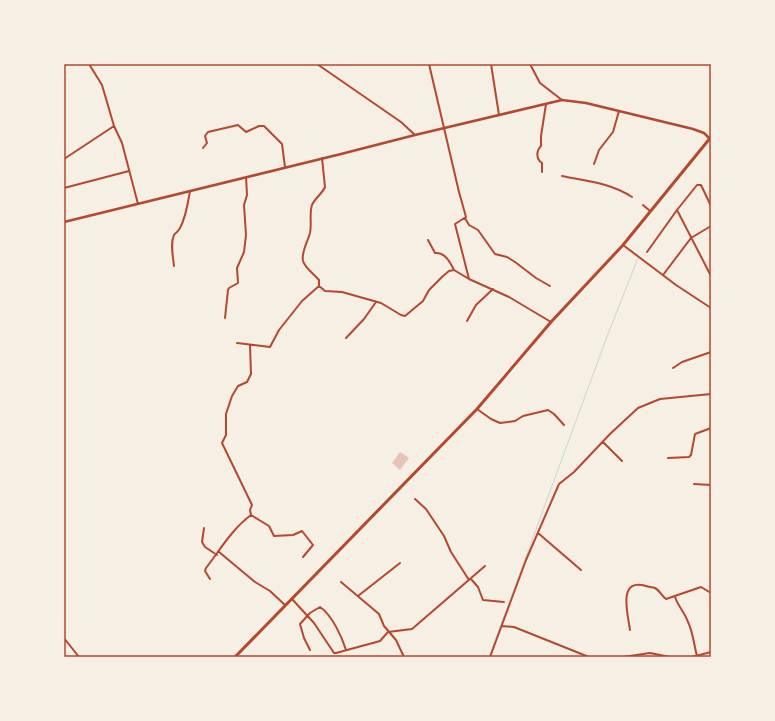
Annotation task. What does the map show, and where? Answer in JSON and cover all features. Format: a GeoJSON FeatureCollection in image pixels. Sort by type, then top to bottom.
{"type":"FeatureCollection","features":[{"type":"Feature","properties":{"kind":"highway"},"geometry":{"type":"LineString","coordinates":[[235,657],[477,409],[551,322],[623,245],[711,138]]}},
{"type":"Feature","properties":{"kind":"main road"},"geometry":{"type":"LineString","coordinates":[[64,222],[415,134],[562,100],[586,103],[699,131],[711,138]]}},
{"type":"Feature","properties":{"kind":"street"},"geometry":{"type":"LineString","coordinates":[[89,64],[102,84],[114,126],[122,143],[138,204]]}},
{"type":"Feature","properties":{"kind":"street"},"geometry":{"type":"LineString","coordinates":[[317,64],[401,122],[415,134]]}},
{"type":"Feature","properties":{"kind":"street"},"geometry":{"type":"LineString","coordinates":[[429,64],[466,218],[469,225],[478,230],[493,252],[515,262],[536,278],[550,286]]}},
{"type":"Feature","properties":{"kind":"street"},"geometry":{"type":"LineString","coordinates":[[491,64],[499,115]]}},
{"type":"Feature","properties":{"kind":"street"},"geometry":{"type":"LineString","coordinates":[[530,64],[540,83],[562,100]]}},
{"type":"Feature","properties":{"kind":"street"},"geometry":{"type":"LineString","coordinates":[[542,172],[542,163],[538,159],[537,155],[538,148],[541,146],[546,104]]}},
{"type":"Feature","properties":{"kind":"street"},"geometry":{"type":"LineString","coordinates":[[594,164],[599,150],[613,132],[619,111]]}},
{"type":"Feature","properties":{"kind":"street"},"geometry":{"type":"LineString","coordinates":[[203,148],[207,143],[205,136],[208,132],[238,125],[246,132],[259,126],[264,126],[282,144],[285,167]]}},
{"type":"Feature","properties":{"kind":"street"},"geometry":{"type":"LineString","coordinates":[[64,159],[114,126]]}},
{"type":"Feature","properties":{"kind":"street"},"geometry":{"type":"LineString","coordinates":[[237,343],[270,347],[279,330],[302,301],[319,286],[319,280],[305,265],[303,257],[310,234],[310,210],[313,203],[323,192],[325,187],[322,158]]}},
{"type":"Feature","properties":{"kind":"street"},"geometry":{"type":"LineString","coordinates":[[64,188],[129,171]]}},
{"type":"Feature","properties":{"kind":"street"},"geometry":{"type":"LineString","coordinates":[[562,176],[602,183],[623,191],[632,197]]}},
{"type":"Feature","properties":{"kind":"street"},"geometry":{"type":"LineString","coordinates":[[225,318],[228,288],[238,283],[237,268],[244,252],[246,231],[244,204],[247,195],[246,177]]}},
{"type":"Feature","properties":{"kind":"street"},"geometry":{"type":"LineString","coordinates":[[647,252],[677,210],[699,184],[701,185],[711,206]]}},
{"type":"Feature","properties":{"kind":"street"},"geometry":{"type":"LineString","coordinates":[[174,266],[172,250],[174,234],[180,228],[186,211],[190,191]]}},
{"type":"Feature","properties":{"kind":"street"},"geometry":{"type":"LineString","coordinates":[[643,205],[651,212]]}},
{"type":"Feature","properties":{"kind":"street"},"geometry":{"type":"LineString","coordinates":[[677,210],[711,276]]}},
{"type":"Feature","properties":{"kind":"street"},"geometry":{"type":"LineString","coordinates":[[466,218],[455,224],[469,279]]}},
{"type":"Feature","properties":{"kind":"street"},"geometry":{"type":"LineString","coordinates":[[663,275],[691,238],[711,226]]}},
{"type":"Feature","properties":{"kind":"street"},"geometry":{"type":"LineString","coordinates":[[428,240],[435,253],[442,254],[449,261],[454,270],[469,279],[515,300],[551,322]]}},
{"type":"Feature","properties":{"kind":"street"},"geometry":{"type":"LineString","coordinates":[[623,245],[711,308]]}},
{"type":"Feature","properties":{"kind":"street"},"geometry":{"type":"LineString","coordinates":[[319,286],[325,290],[342,292],[381,303],[405,316],[423,301],[429,290],[443,276],[449,271],[454,270]]}},
{"type":"Feature","properties":{"kind":"street"},"geometry":{"type":"LineString","coordinates":[[467,321],[476,305],[493,289]]}},
{"type":"Feature","properties":{"kind":"street"},"geometry":{"type":"LineString","coordinates":[[346,338],[364,319],[376,302]]}},
{"type":"Feature","properties":{"kind":"street"},"geometry":{"type":"LineString","coordinates":[[250,345],[251,374],[247,382],[238,386],[232,396],[226,414],[226,435],[222,443],[251,502],[251,515]]}},
{"type":"Feature","properties":{"kind":"street"},"geometry":{"type":"LineString","coordinates":[[672,368],[682,362],[711,352]]}},
{"type":"Feature","properties":{"kind":"street"},"geometry":{"type":"LineString","coordinates":[[490,657],[526,560],[559,484],[574,472],[610,434],[638,408],[655,400],[665,398],[711,394]]}},
{"type":"Feature","properties":{"kind":"street"},"geometry":{"type":"LineString","coordinates":[[477,409],[491,419],[500,423],[515,421],[523,416],[548,410],[564,425]]}},
{"type":"Feature","properties":{"kind":"street"},"geometry":{"type":"LineString","coordinates":[[668,458],[689,458],[691,455],[694,434],[711,428]]}},
{"type":"Feature","properties":{"kind":"street"},"geometry":{"type":"LineString","coordinates":[[603,442],[622,461]]}},
{"type":"Feature","properties":{"kind":"street"},"geometry":{"type":"LineString","coordinates":[[694,484],[711,485]]}},
{"type":"Feature","properties":{"kind":"street"},"geometry":{"type":"LineString","coordinates":[[414,499],[426,509],[444,536],[451,552],[470,580],[478,587],[484,600],[504,602]]}},
{"type":"Feature","properties":{"kind":"street"},"geometry":{"type":"LineString","coordinates":[[210,579],[205,570],[230,536],[243,521],[251,515]]}},
{"type":"Feature","properties":{"kind":"street"},"geometry":{"type":"LineString","coordinates":[[251,515],[269,526],[274,536],[293,535],[302,531],[314,545],[304,557]]}},
{"type":"Feature","properties":{"kind":"street"},"geometry":{"type":"LineString","coordinates":[[204,528],[202,542],[205,547],[218,553],[285,605]]}},
{"type":"Feature","properties":{"kind":"street"},"geometry":{"type":"LineString","coordinates":[[538,532],[581,570]]}},
{"type":"Feature","properties":{"kind":"street"},"geometry":{"type":"LineString","coordinates":[[358,596],[400,563]]}},
{"type":"Feature","properties":{"kind":"street"},"geometry":{"type":"LineString","coordinates":[[292,599],[314,623],[334,653],[380,641],[388,632],[412,628],[485,566]]}},
{"type":"Feature","properties":{"kind":"street"},"geometry":{"type":"LineString","coordinates":[[341,582],[379,614],[384,626],[396,640],[404,657]]}},
{"type":"Feature","properties":{"kind":"street"},"geometry":{"type":"LineString","coordinates":[[630,630],[626,598],[629,587],[641,585],[655,589],[666,599],[701,587],[711,593]]}},
{"type":"Feature","properties":{"kind":"street"},"geometry":{"type":"LineString","coordinates":[[675,597],[689,625],[697,656]]}},
{"type":"Feature","properties":{"kind":"street"},"geometry":{"type":"LineString","coordinates":[[310,650],[304,638],[300,624],[310,613],[322,608],[340,635],[346,650]]}},
{"type":"Feature","properties":{"kind":"street"},"geometry":{"type":"LineString","coordinates":[[502,626],[514,627],[589,657]]}},
{"type":"Feature","properties":{"kind":"street"},"geometry":{"type":"LineString","coordinates":[[64,638],[79,657]]}},
{"type":"Feature","properties":{"kind":"street"},"geometry":{"type":"LineString","coordinates":[[622,657],[650,653],[670,657],[697,656],[711,652]]}},
{"type":"Feature","properties":{"kind":"building"},"geometry":{"type":"Polygon","coordinates":[[[400,452],[409,458],[400,470],[392,463],[400,452]]]}},
{"type":"Feature","properties":{"kind":"waterway"},"geometry":{"type":"LineString","coordinates":[[489,657],[608,334],[638,258]]}}]}
